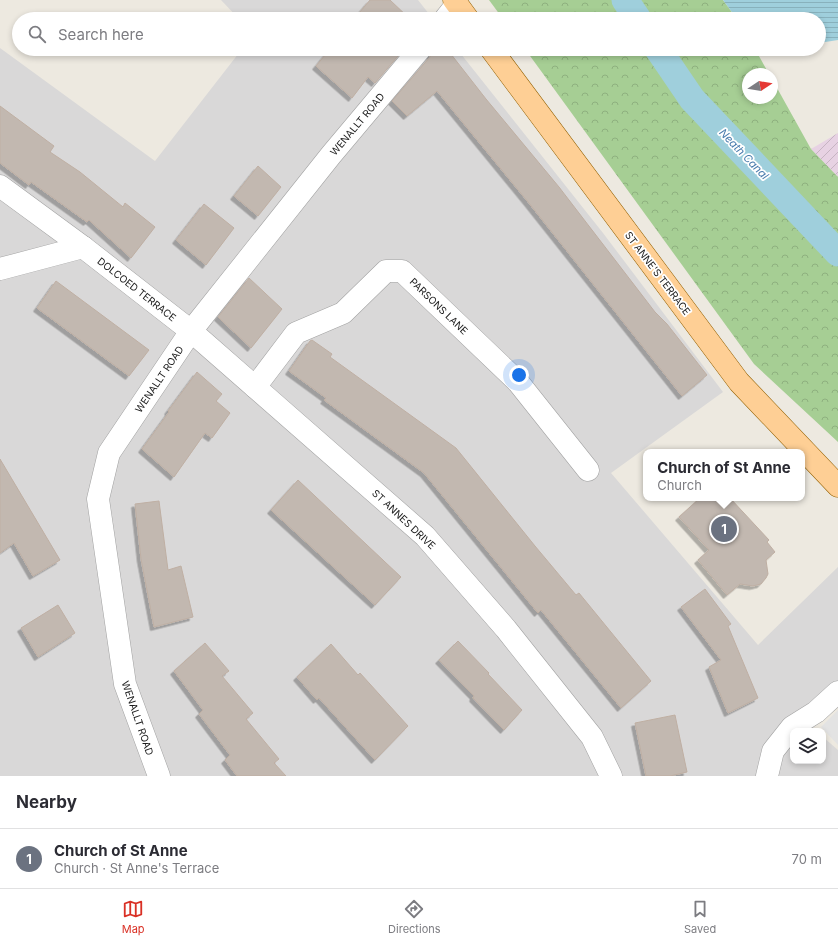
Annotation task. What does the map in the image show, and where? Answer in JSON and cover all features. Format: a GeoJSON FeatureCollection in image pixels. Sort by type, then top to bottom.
{"type":"FeatureCollection","features":[{"type":"Feature","properties":{"kind":"main road","name":"ST ANNE'S TERRACE"},"geometry":{"type":"LineString","coordinates":[[496,56],[739,382],[803,449]]}},
{"type":"Feature","properties":{"kind":"main road","name":"ST ANNE'S TERRACE"},"geometry":{"type":"LineString","coordinates":[[805,451],[838,486]]}},
{"type":"Feature","properties":{"kind":"street","name":"WENALLT ROAD"},"geometry":{"type":"LineString","coordinates":[[158,776],[125,684],[98,499],[109,453],[191,332],[331,155],[414,56]]}},
{"type":"Feature","properties":{"kind":"street","name":"DOLCOED TERRACE"},"geometry":{"type":"LineString","coordinates":[[0,186],[83,247],[191,332]]}},
{"type":"Feature","properties":{"kind":"street"},"geometry":{"type":"LineString","coordinates":[[0,269],[83,247]]}},
{"type":"Feature","properties":{"kind":"street","name":"PARSONS LANE"},"geometry":{"type":"LineString","coordinates":[[255,387],[296,333],[343,313],[386,271],[402,270],[518,382],[588,470]]}},
{"type":"Feature","properties":{"kind":"street","name":"ST ANNES DRIVE"},"geometry":{"type":"LineString","coordinates":[[191,332],[425,536],[506,629],[592,737],[611,776]]}},
{"type":"Feature","properties":{"kind":"street"},"geometry":{"type":"LineString","coordinates":[[767,776],[773,751],[792,727],[816,712],[838,692]]}},
{"type":"Feature","properties":{"kind":"shaded area"},"geometry":{"type":"Polygon","coordinates":[[[221,0],[418,0],[427,12],[232,12],[221,0]]]}},
{"type":"Feature","properties":{"kind":"shaded area"},"geometry":{"type":"Polygon","coordinates":[[[0,48],[155,161],[237,56],[463,56],[603,233],[723,392],[611,473],[758,645],[838,567],[838,684],[803,713],[814,728],[790,728],[790,764],[826,764],[826,740],[838,750],[838,776],[0,776],[0,48]]]}},
{"type":"Feature","properties":{"kind":"shaded area"},"geometry":{"type":"Polygon","coordinates":[[[838,133],[838,177],[811,149],[838,133]]]}},
{"type":"Feature","properties":{"kind":"shaded area"},"geometry":{"type":"Polygon","coordinates":[[[838,710],[838,745],[826,732],[826,728],[821,727],[838,710]]]}},
{"type":"Feature","properties":{"kind":"green space"},"geometry":{"type":"Polygon","coordinates":[[[489,0],[723,0],[732,12],[498,12],[489,0]]]}},
{"type":"Feature","properties":{"kind":"green space"},"geometry":{"type":"Polygon","coordinates":[[[530,56],[759,56],[766,68],[742,68],[742,104],[778,104],[778,90],[811,149],[838,177],[838,442],[754,364],[530,56]]]}},
{"type":"Feature","properties":{"kind":"water"},"geometry":{"type":"Polygon","coordinates":[[[723,0],[838,0],[838,40],[826,42],[826,12],[732,12],[723,0]]]}},
{"type":"Feature","properties":{"kind":"building"},"geometry":{"type":"Polygon","coordinates":[[[370,0],[390,0],[403,12],[360,12],[370,0]]]}},
{"type":"Feature","properties":{"kind":"building"},"geometry":{"type":"Polygon","coordinates":[[[324,56],[398,56],[375,83],[368,77],[352,98],[316,66],[324,56]]]}},
{"type":"Feature","properties":{"kind":"building"},"geometry":{"type":"Polygon","coordinates":[[[452,56],[559,187],[655,312],[667,324],[707,375],[682,396],[528,202],[437,91],[407,116],[392,101],[430,57],[452,56]]]}},
{"type":"Feature","properties":{"kind":"building"},"geometry":{"type":"Polygon","coordinates":[[[0,106],[54,146],[50,152],[80,172],[123,207],[125,203],[155,227],[131,258],[89,220],[87,222],[31,182],[29,185],[0,163],[0,106]]]}},
{"type":"Feature","properties":{"kind":"building"},"geometry":{"type":"Polygon","coordinates":[[[258,166],[281,187],[258,216],[234,196],[258,166]]]}},
{"type":"Feature","properties":{"kind":"building"},"geometry":{"type":"Polygon","coordinates":[[[204,204],[234,228],[206,265],[176,240],[204,204]]]}},
{"type":"Feature","properties":{"kind":"building"},"geometry":{"type":"Polygon","coordinates":[[[249,278],[282,309],[251,348],[218,317],[249,278]]]}},
{"type":"Feature","properties":{"kind":"building"},"geometry":{"type":"Polygon","coordinates":[[[56,281],[149,350],[129,376],[37,308],[56,281]]]}},
{"type":"Feature","properties":{"kind":"building"},"geometry":{"type":"Polygon","coordinates":[[[312,340],[332,354],[330,357],[456,448],[576,595],[579,593],[651,681],[621,708],[541,610],[538,613],[424,473],[324,400],[326,398],[289,371],[312,340]]]}},
{"type":"Feature","properties":{"kind":"building"},"geometry":{"type":"Polygon","coordinates":[[[197,372],[222,394],[216,401],[230,413],[212,438],[205,433],[174,477],[142,449],[197,372]]]}},
{"type":"Feature","properties":{"kind":"building"},"geometry":{"type":"Polygon","coordinates":[[[0,459],[60,560],[33,576],[14,543],[0,553],[0,459]]]}},
{"type":"Feature","properties":{"kind":"building"},"geometry":{"type":"Polygon","coordinates":[[[298,480],[401,577],[375,605],[271,510],[298,480]]]}},
{"type":"Feature","properties":{"kind":"building"},"geometry":{"type":"Polygon","coordinates":[[[159,501],[168,570],[181,566],[193,617],[154,627],[141,559],[135,504],[159,501]]]}},
{"type":"Feature","properties":{"kind":"building"},"geometry":{"type":"Polygon","coordinates":[[[697,501],[733,501],[769,540],[767,542],[775,552],[766,560],[768,574],[766,578],[761,584],[753,586],[740,584],[727,595],[698,560],[709,550],[679,517],[697,501]]]}},
{"type":"Feature","properties":{"kind":"building"},"geometry":{"type":"Polygon","coordinates":[[[705,589],[731,624],[728,626],[758,698],[728,713],[709,667],[721,660],[681,607],[705,589]]]}},
{"type":"Feature","properties":{"kind":"building"},"geometry":{"type":"Polygon","coordinates":[[[58,605],[75,633],[38,657],[21,628],[58,605]]]}},
{"type":"Feature","properties":{"kind":"building"},"geometry":{"type":"Polygon","coordinates":[[[458,641],[522,710],[504,730],[439,660],[458,641]]]}},
{"type":"Feature","properties":{"kind":"building"},"geometry":{"type":"Polygon","coordinates":[[[205,643],[229,671],[222,676],[253,713],[246,719],[279,759],[274,763],[286,776],[237,776],[225,760],[230,755],[199,714],[203,710],[174,671],[205,643]]]}},
{"type":"Feature","properties":{"kind":"building"},"geometry":{"type":"Polygon","coordinates":[[[331,644],[358,675],[360,673],[408,726],[375,760],[319,698],[317,700],[297,677],[331,644]]]}},
{"type":"Feature","properties":{"kind":"building"},"geometry":{"type":"Polygon","coordinates":[[[675,715],[687,772],[670,776],[646,776],[635,723],[675,715]]]}},
{"type":"Feature","properties":{"kind":"waterway","name":"Neath Canal"},"geometry":{"type":"LineString","coordinates":[[625,0],[633,12]]}},
{"type":"Feature","properties":{"kind":"waterway","name":"Neath Canal"},"geometry":{"type":"LineString","coordinates":[[663,56],[692,99],[838,253]]}},
{"type":"Feature","properties":{"kind":"place","name":"Church of St Anne"},"geometry":{"type":"Point","coordinates":[724,529]}}]}
